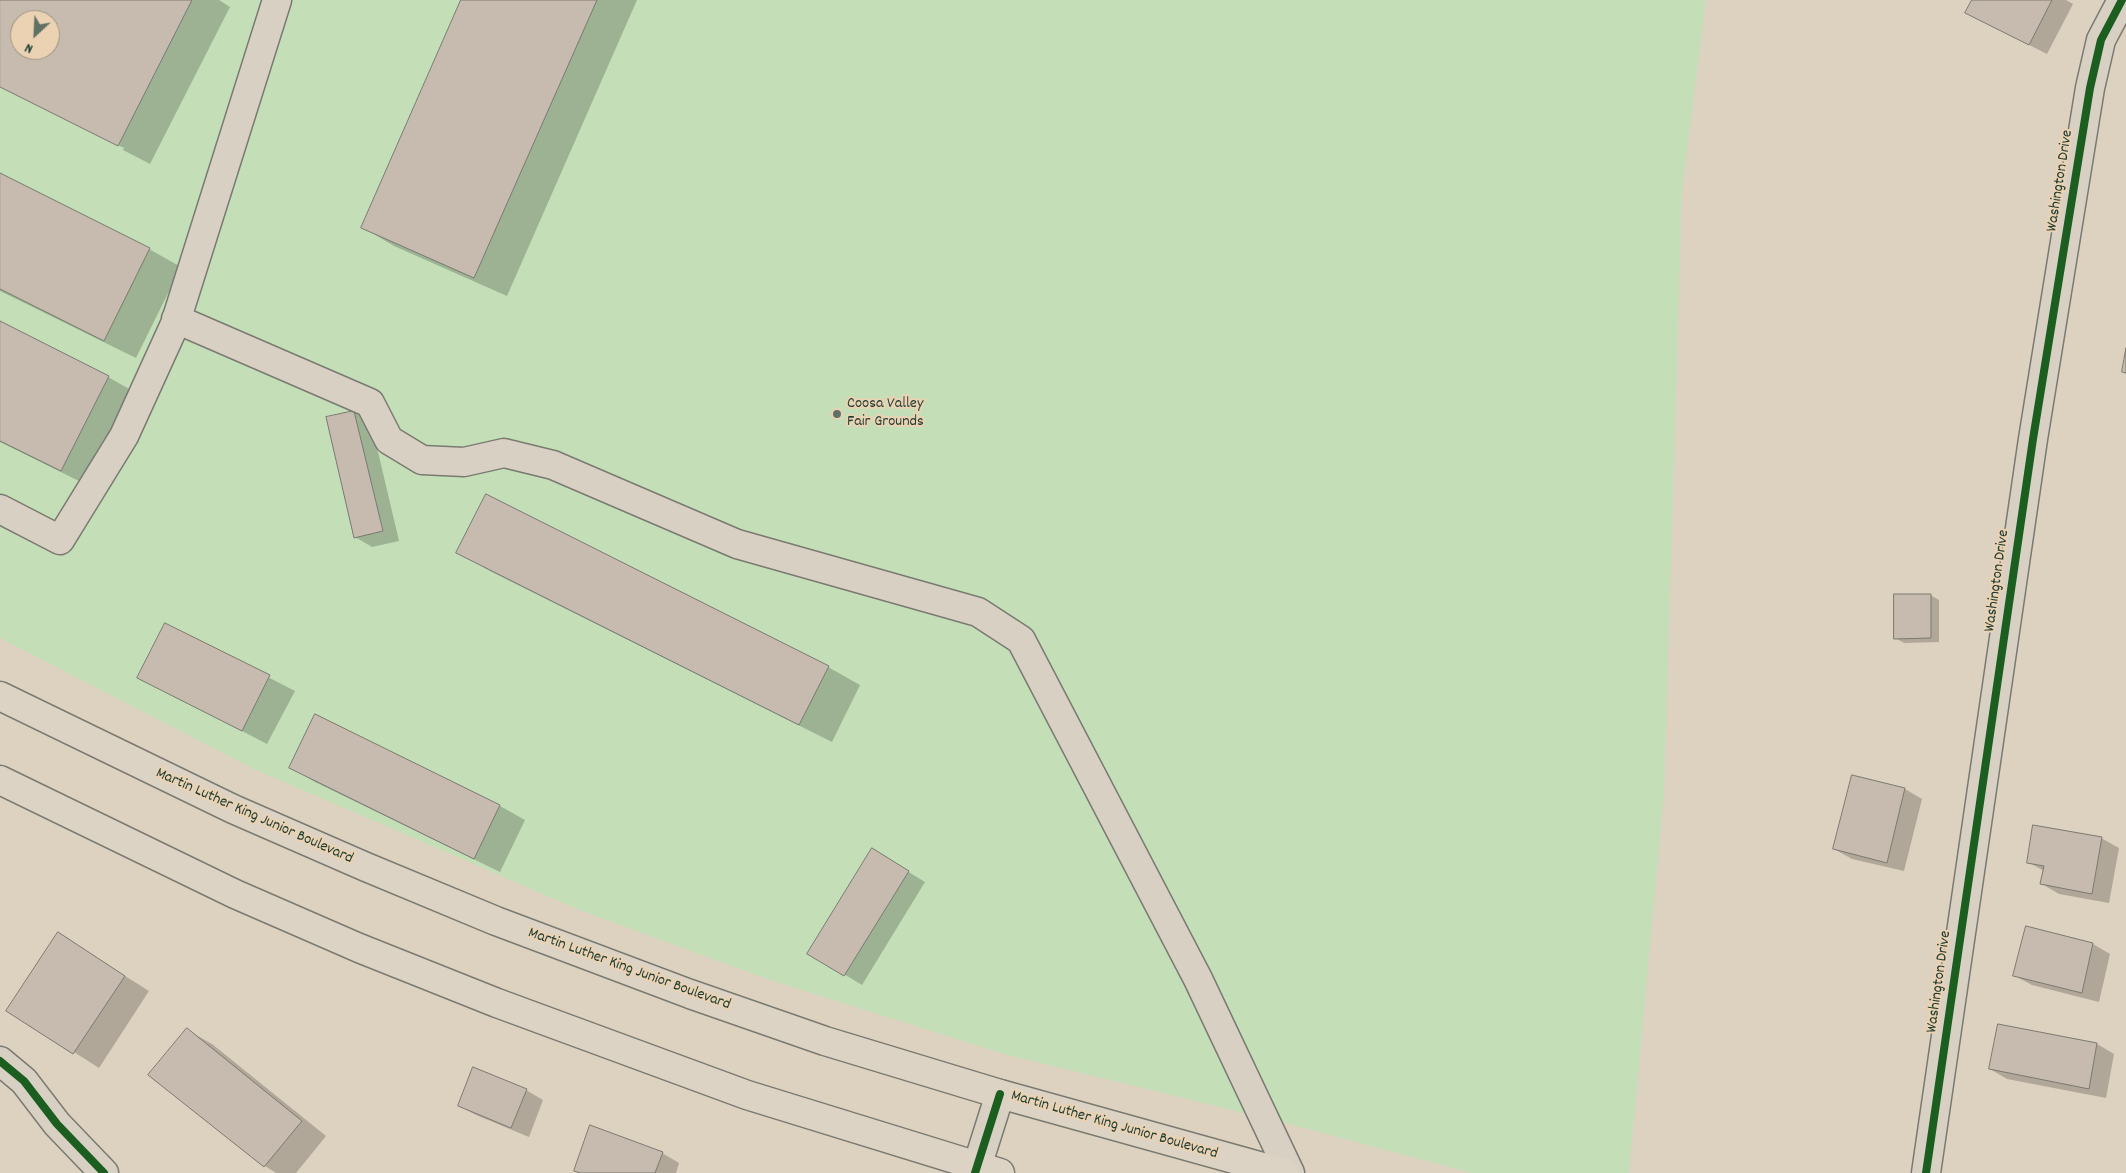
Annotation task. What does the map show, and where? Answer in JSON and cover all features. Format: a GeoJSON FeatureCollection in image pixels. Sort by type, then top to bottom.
{"type":"FeatureCollection","features":[{"type":"Feature","properties":{"kind":"main road","name":"Martin Luther King Junior Boulevard"},"geometry":{"type":"LineString","coordinates":[[0,696],[233,810],[496,921],[699,997],[825,1041],[1000,1094],[1284,1173]]}},
{"type":"Feature","properties":{"kind":"main road"},"geometry":{"type":"LineString","coordinates":[[0,780],[235,894],[360,948],[497,1003],[747,1095],[984,1171]]}},
{"type":"Feature","properties":{"kind":"street"},"geometry":{"type":"LineString","coordinates":[[0,509],[60,540],[124,436],[176,319],[277,0]]}},
{"type":"Feature","properties":{"kind":"street","name":"Washington Drive"},"geometry":{"type":"LineString","coordinates":[[1926,1173],[2031,449],[2090,88],[2101,40],[2122,0]]}},
{"type":"Feature","properties":{"kind":"street"},"geometry":{"type":"LineString","coordinates":[[176,319],[370,403],[389,440],[422,460],[464,462],[504,453],[553,465],[737,544],[978,612],[1021,640],[1198,980],[1290,1173]]}},
{"type":"Feature","properties":{"kind":"street"},"geometry":{"type":"LineString","coordinates":[[0,1061],[24,1081],[57,1124],[104,1173]]}},
{"type":"Feature","properties":{"kind":"street"},"geometry":{"type":"LineString","coordinates":[[984,1171],[1000,1094]]}},
{"type":"Feature","properties":{"kind":"green space","name":"Coosa Valley Fair Grounds"},"geometry":{"type":"Polygon","coordinates":[[[0,0],[1706,0],[1682,190],[1664,794],[1629,1173],[1472,1173],[1289,1124],[1004,1054],[770,980],[582,911],[254,769],[0,638],[0,0]]]}},
{"type":"Feature","properties":{"kind":"building"},"geometry":{"type":"Polygon","coordinates":[[[0,0],[192,0],[118,146],[0,87],[0,0]]]}},
{"type":"Feature","properties":{"kind":"building"},"geometry":{"type":"Polygon","coordinates":[[[461,0],[597,0],[474,278],[361,228],[461,0]]]}},
{"type":"Feature","properties":{"kind":"building"},"geometry":{"type":"Polygon","coordinates":[[[1972,0],[2052,0],[2029,45],[1965,13],[1972,0]]]}},
{"type":"Feature","properties":{"kind":"building"},"geometry":{"type":"Polygon","coordinates":[[[0,173],[150,248],[104,341],[0,289],[0,173]]]}},
{"type":"Feature","properties":{"kind":"building"},"geometry":{"type":"Polygon","coordinates":[[[0,321],[109,376],[61,471],[0,441],[0,321]]]}},
{"type":"Feature","properties":{"kind":"building"},"geometry":{"type":"Polygon","coordinates":[[[2126,348],[2126,373],[2122,372],[2126,348]]]}},
{"type":"Feature","properties":{"kind":"building"},"geometry":{"type":"Polygon","coordinates":[[[354,411],[383,531],[354,538],[326,417],[354,411]]]}},
{"type":"Feature","properties":{"kind":"building"},"geometry":{"type":"Polygon","coordinates":[[[486,494],[829,666],[799,725],[456,553],[486,494]]]}},
{"type":"Feature","properties":{"kind":"building"},"geometry":{"type":"Polygon","coordinates":[[[1894,594],[1931,594],[1931,638],[1894,639],[1894,594]]]}},
{"type":"Feature","properties":{"kind":"building"},"geometry":{"type":"Polygon","coordinates":[[[165,623],[270,675],[242,731],[137,678],[165,623]]]}},
{"type":"Feature","properties":{"kind":"building"},"geometry":{"type":"Polygon","coordinates":[[[315,714],[500,805],[474,859],[289,768],[315,714]]]}},
{"type":"Feature","properties":{"kind":"building"},"geometry":{"type":"Polygon","coordinates":[[[1852,775],[1905,788],[1887,863],[1833,849],[1852,775]]]}},
{"type":"Feature","properties":{"kind":"building"},"geometry":{"type":"Polygon","coordinates":[[[2033,825],[2102,837],[2092,894],[2040,884],[2044,866],[2027,863],[2033,825]]]}},
{"type":"Feature","properties":{"kind":"building"},"geometry":{"type":"Polygon","coordinates":[[[872,848],[909,871],[844,976],[807,954],[872,848]]]}},
{"type":"Feature","properties":{"kind":"building"},"geometry":{"type":"Polygon","coordinates":[[[2026,926],[2093,943],[2082,993],[2013,976],[2026,926]]]}},
{"type":"Feature","properties":{"kind":"building"},"geometry":{"type":"Polygon","coordinates":[[[58,932],[125,976],[73,1054],[6,1011],[58,932]]]}},
{"type":"Feature","properties":{"kind":"building"},"geometry":{"type":"Polygon","coordinates":[[[1998,1024],[2097,1043],[2089,1089],[1989,1069],[1998,1024]]]}},
{"type":"Feature","properties":{"kind":"building"},"geometry":{"type":"Polygon","coordinates":[[[187,1028],[302,1121],[264,1167],[148,1075],[187,1028]]]}},
{"type":"Feature","properties":{"kind":"building"},"geometry":{"type":"Polygon","coordinates":[[[473,1067],[527,1089],[511,1128],[458,1106],[473,1067]]]}},
{"type":"Feature","properties":{"kind":"building"},"geometry":{"type":"Polygon","coordinates":[[[590,1125],[663,1152],[655,1173],[580,1173],[574,1171],[590,1125]]]}},
{"type":"Feature","properties":{"kind":"cycle path"},"geometry":{"type":"LineString","coordinates":[[1926,1173],[2033,439],[2090,88],[2101,40],[2122,0]]}},
{"type":"Feature","properties":{"kind":"cycle path"},"geometry":{"type":"LineString","coordinates":[[0,1061],[24,1081],[57,1124],[104,1173]]}},
{"type":"Feature","properties":{"kind":"cycle path"},"geometry":{"type":"LineString","coordinates":[[975,1173],[1000,1094]]}},
{"type":"Feature","properties":{"kind":"place","name":"Coosa Valley Fair Grounds"},"geometry":{"type":"Point","coordinates":[837,414]}}]}
